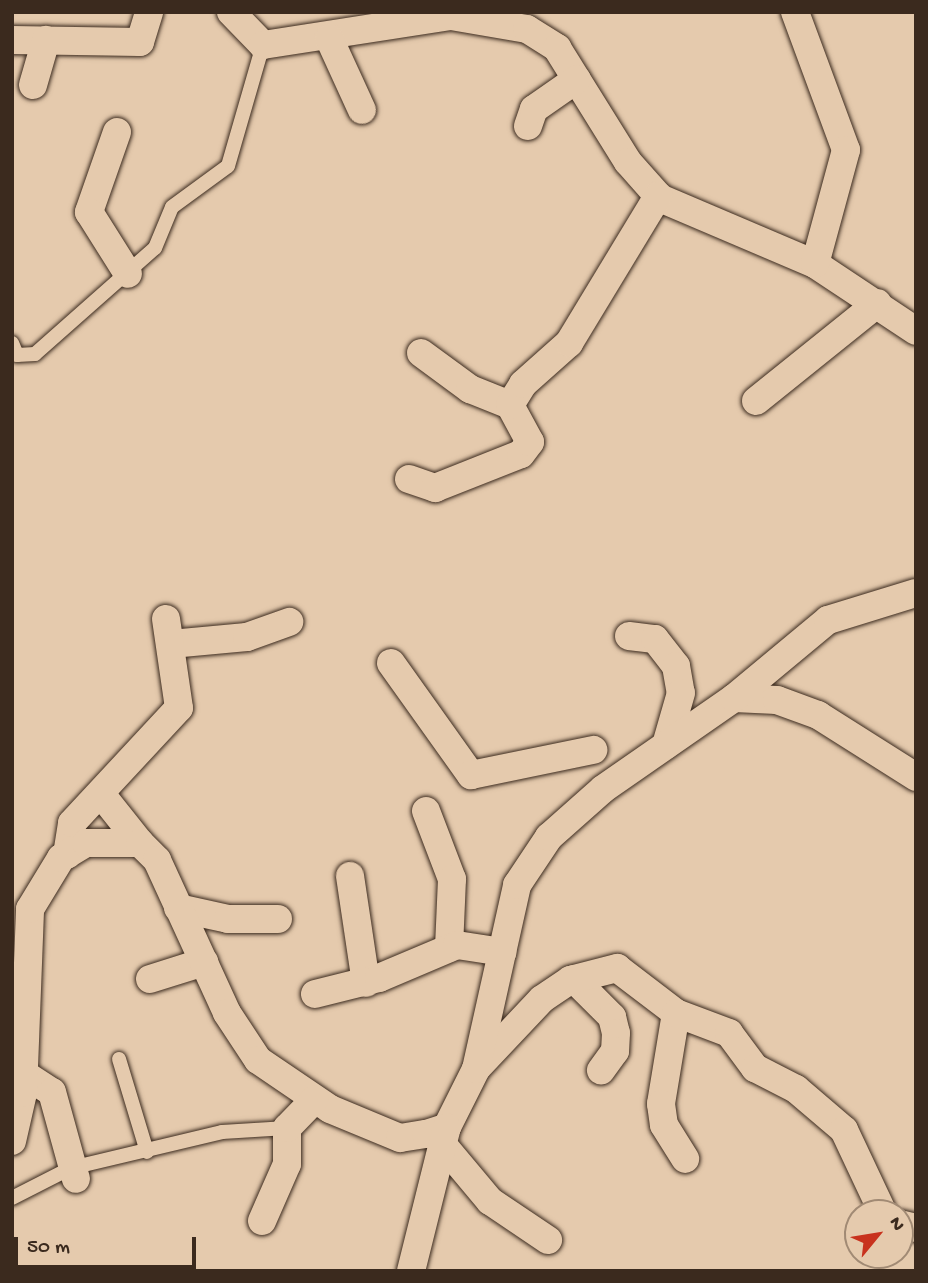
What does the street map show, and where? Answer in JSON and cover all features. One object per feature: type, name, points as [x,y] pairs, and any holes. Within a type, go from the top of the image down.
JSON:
[{"type":"street","points":[[12,40],[140,42],[149,12]]},
{"type":"street","points":[[231,12],[263,45],[329,38],[414,17],[479,17],[527,29],[557,48],[628,162],[658,196],[815,264],[878,303],[916,331]]},
{"type":"street","points":[[795,12],[846,150],[815,264]]},
{"type":"street","points":[[329,38],[362,110]]},
{"type":"street","points":[[33,85],[46,40]]},
{"type":"street","points":[[528,126],[534,109],[577,79]]},
{"type":"street","points":[[117,132],[89,212],[128,274]]},
{"type":"street","points":[[510,405],[523,384],[569,343],[658,196]]},
{"type":"street","points":[[756,401],[878,303]]},
{"type":"street","points":[[418,489],[435,488],[526,464],[530,442],[510,405],[470,389],[421,354]]},
{"type":"street","points":[[411,1271],[452,1133],[475,1069],[517,886],[549,837],[626,773],[734,698],[828,620],[916,593]]},
{"type":"street","points":[[67,855],[72,823],[180,708],[169,631],[247,637],[289,622]]},
{"type":"street","points":[[629,636],[655,639],[676,666],[681,693],[666,745]]},
{"type":"street","points":[[391,663],[428,696],[471,775],[587,746],[626,773]]},
{"type":"street","points":[[734,698],[777,700],[817,715],[916,777]]},
{"type":"street","points":[[101,794],[157,860],[227,1013],[258,1060],[315,1099],[400,1138],[452,1133]]},
{"type":"street","points":[[426,811],[452,879],[449,948]]},
{"type":"street","points":[[12,1141],[24,1074],[30,909],[46,877],[67,855],[86,843],[140,843]]},
{"type":"street","points":[[350,877],[366,983]]},
{"type":"street","points":[[178,908],[228,919],[278,919]]},
{"type":"street","points":[[314,994],[366,983],[449,948],[502,952]]},
{"type":"street","points":[[150,979],[204,962]]},
{"type":"street","points":[[475,1069],[542,999],[574,979],[617,968],[676,1013],[729,1033],[755,1068],[796,1089],[844,1130],[876,1199]]},
{"type":"street","points":[[574,979],[612,1017],[617,1033],[614,1051],[601,1070]]},
{"type":"street","points":[[676,1013],[661,1104],[664,1125],[685,1159]]},
{"type":"street","points":[[24,1074],[52,1093],[74,1173]]},
{"type":"street","points":[[262,1221],[287,1164],[287,1128],[315,1099]]},
{"type":"street","points":[[452,1133],[489,1201],[548,1240]]},
{"type":"lane","points":[[12,343],[17,355],[35,354],[155,248],[172,207],[228,166],[263,45]]},
{"type":"lane","points":[[118,1059],[146,1152]]},
{"type":"lane","points":[[12,1198],[74,1173],[222,1132],[287,1128]]}]
